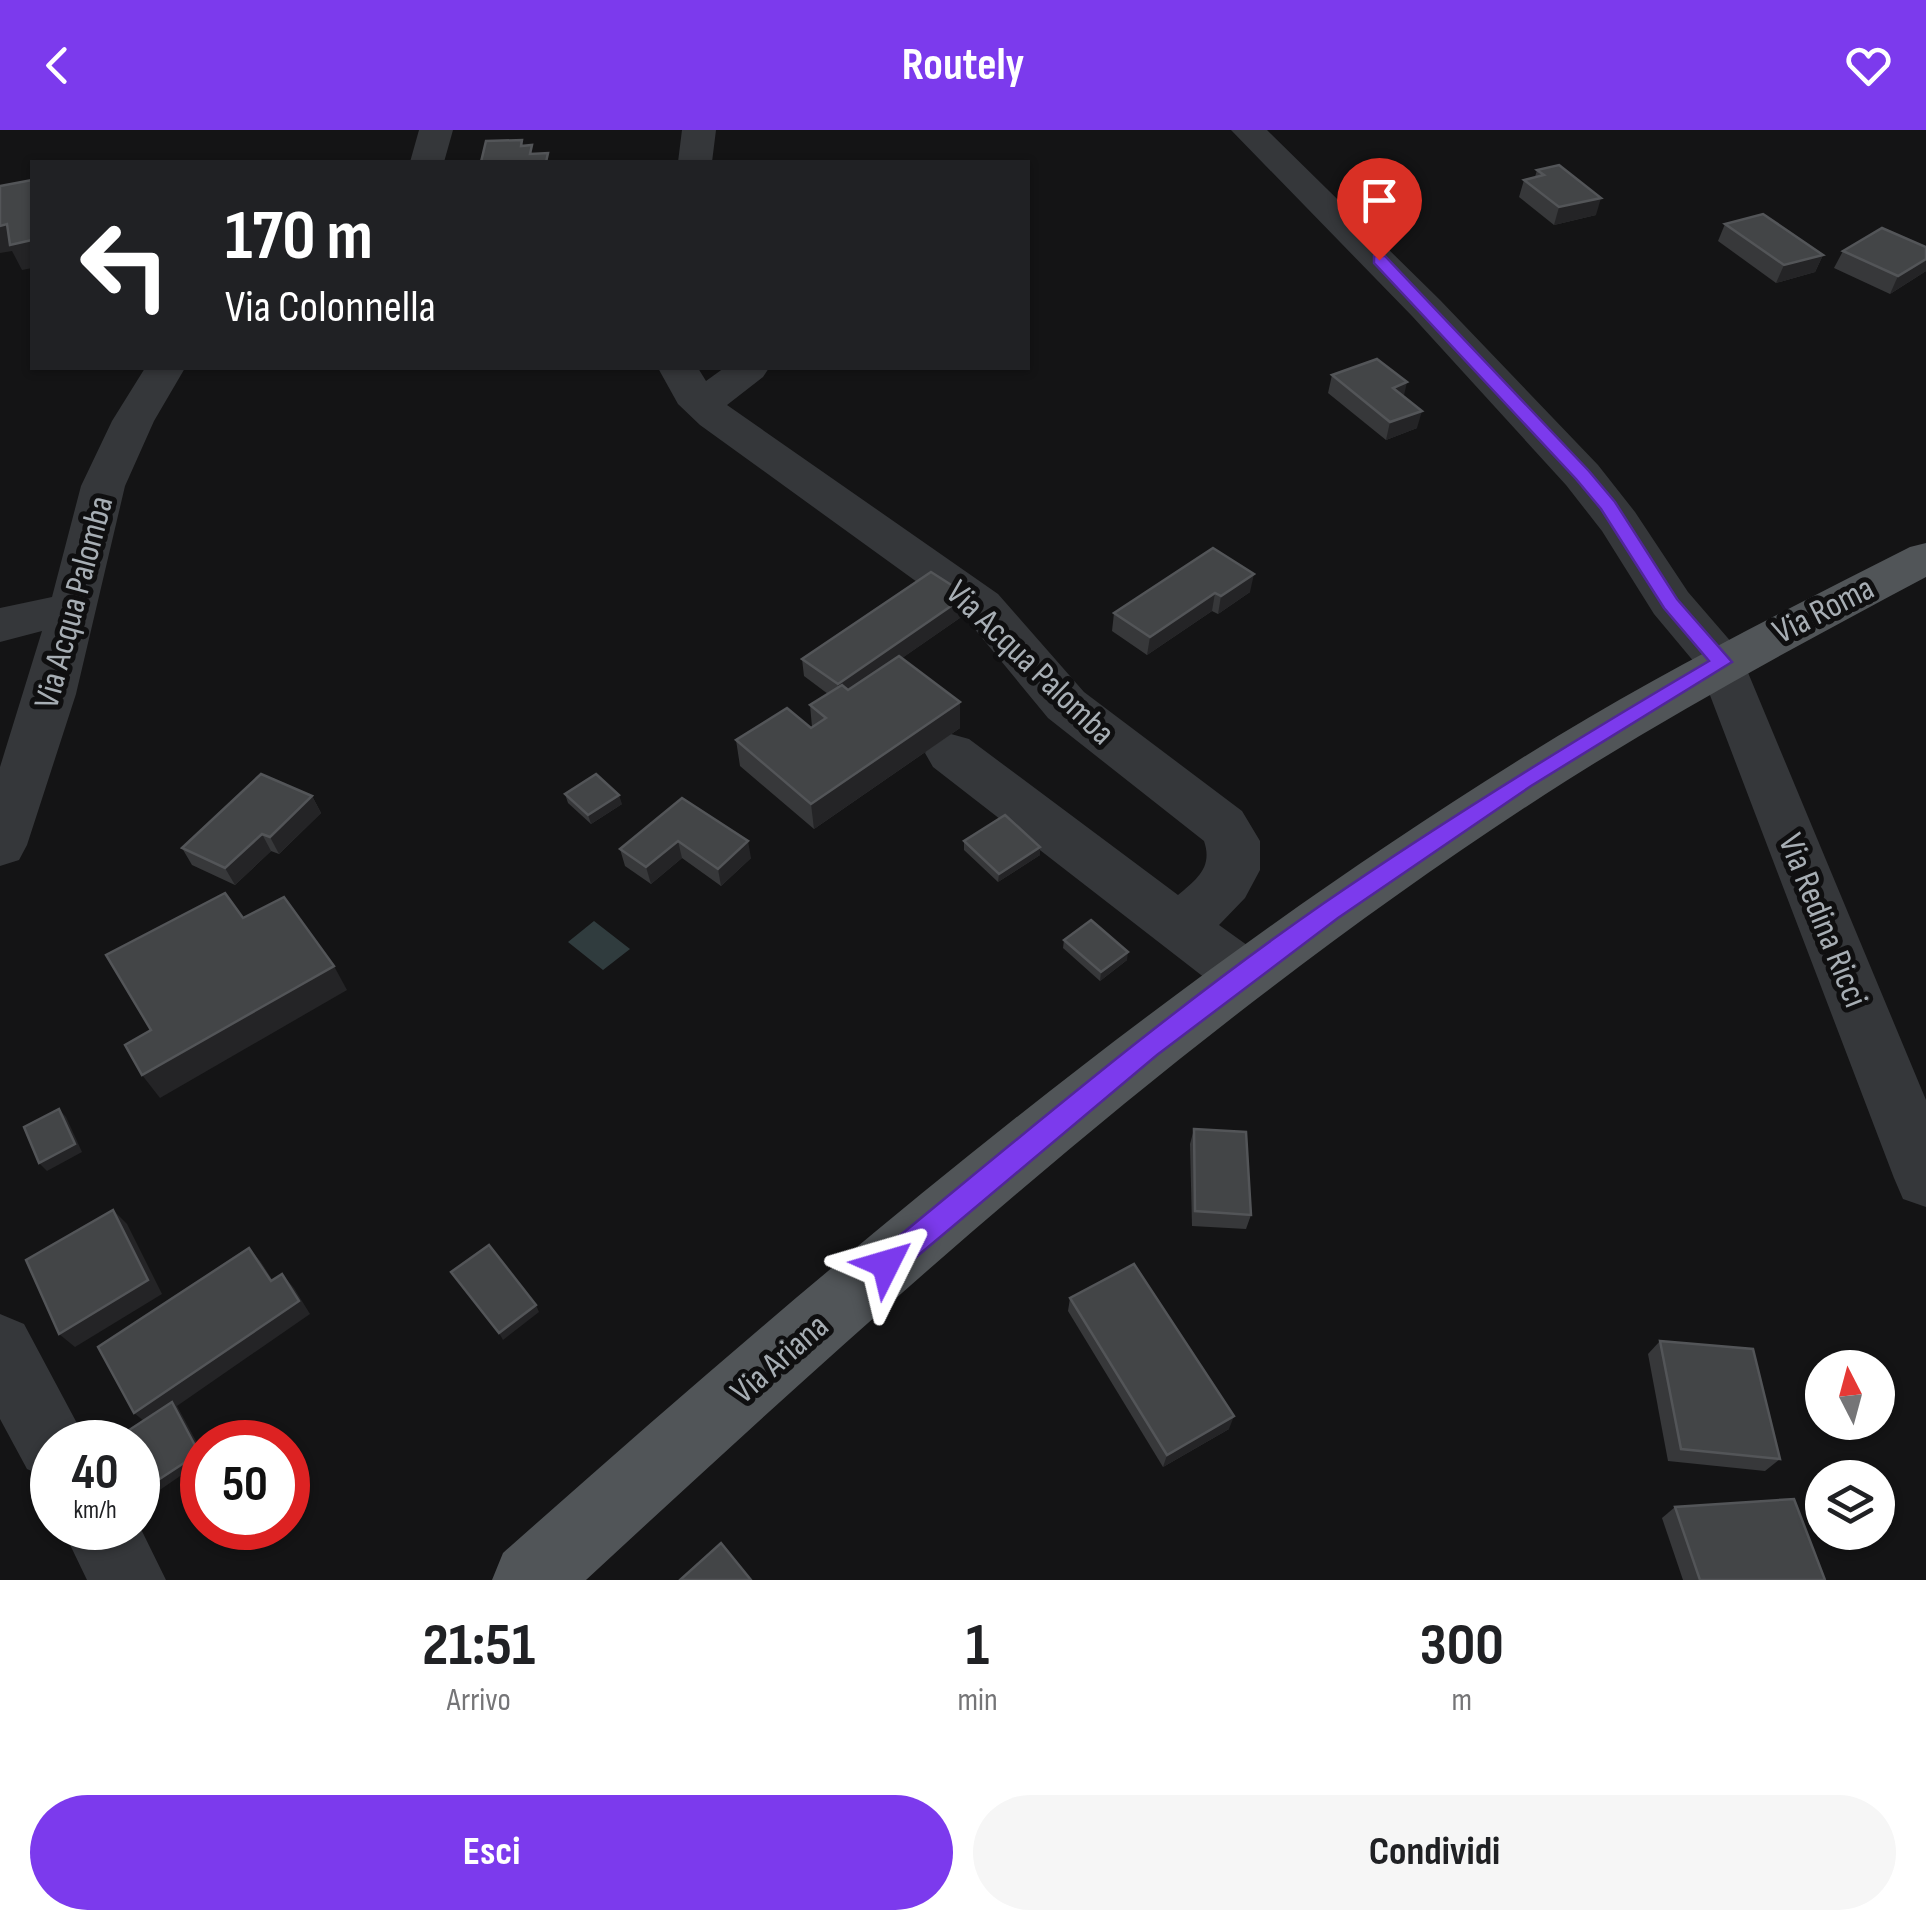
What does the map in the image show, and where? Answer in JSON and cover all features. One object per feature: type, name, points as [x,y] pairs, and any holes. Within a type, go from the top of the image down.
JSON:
[{"type":"main road","name":"Via Roma","points":[[1722,662],[1926,558]]},
{"type":"main road","name":"Via Ariana","points":[[530,1580],[886,1264],[1028,1145],[1244,975],[1474,812],[1722,662]]},
{"type":"street","points":[[428,160],[436,130]]},
{"type":"street","points":[[695,160],[700,130]]},
{"type":"street","points":[[1248,130],[1415,296],[1582,475],[1608,506],[1670,604],[1722,662]]},
{"type":"street","name":"Via Acqua Palomba","points":[[0,845],[51,694],[103,486],[133,420],[164,370]]},
{"type":"street","points":[[690,386],[743,370]]},
{"type":"street","name":"Via Acqua Palomba","points":[[690,386],[981,605],[1066,705],[1224,826],[1236,849],[1232,873],[1217,894],[1178,926]]},
{"type":"street","points":[[0,625],[72,608]]},
{"type":"street","name":"Via Redina Ricci","points":[[1722,662],[1926,1178]]},
{"type":"street","points":[[951,753],[1244,975]]},
{"type":"street","points":[[0,1348],[39,1420]]},
{"type":"street","points":[[111,1550],[128,1580]]},
{"type":"shaded area","points":[[594,921],[630,949],[603,970],[568,942]]},
{"type":"building","points":[[522,140],[521,146],[532,145],[530,154],[548,153],[546,160],[481,160],[486,141]]},
{"type":"building","points":[[1559,165],[1601,198],[1559,207],[1524,180],[1544,175],[1537,170]]},
{"type":"building","points":[[30,180],[30,240],[10,245],[7,224],[0,226],[0,186]]},
{"type":"building","points":[[1763,214],[1823,255],[1784,265],[1725,224]]},
{"type":"building","points":[[1882,228],[1926,247],[1926,259],[1898,276],[1843,251]]},
{"type":"building","points":[[1377,359],[1407,382],[1393,388],[1422,411],[1390,422],[1332,375]]},
{"type":"building","points":[[1213,548],[1254,574],[1221,596],[1215,593],[1150,637],[1114,613]]},
{"type":"building","points":[[931,572],[967,595],[838,684],[802,659]]},
{"type":"building","points":[[899,656],[960,702],[811,804],[736,740],[787,708],[811,728],[826,718],[810,705],[842,685],[848,690]]},
{"type":"building","points":[[261,774],[312,796],[270,837],[262,834],[225,868],[182,848]]},
{"type":"building","points":[[596,774],[619,795],[588,815],[565,794]]},
{"type":"building","points":[[682,798],[748,841],[718,869],[678,841],[646,867],[620,849]]},
{"type":"building","points":[[1005,815],[1040,847],[999,874],[964,841]]},
{"type":"building","points":[[225,893],[243,918],[284,897],[334,966],[142,1075],[125,1045],[151,1030],[106,955]]},
{"type":"building","points":[[1091,920],[1128,952],[1101,972],[1064,940]]},
{"type":"building","points":[[59,1109],[75,1144],[39,1163],[24,1127]]},
{"type":"building","points":[[1194,1129],[1246,1132],[1251,1215],[1195,1211]]},
{"type":"building","points":[[113,1210],[148,1280],[59,1334],[26,1260]]},
{"type":"building","points":[[489,1245],[536,1305],[499,1333],[451,1272]]},
{"type":"building","points":[[249,1248],[271,1281],[282,1274],[299,1301],[134,1413],[98,1347]]},
{"type":"building","points":[[1134,1264],[1234,1416],[1167,1455],[1070,1298]]},
{"type":"building","points":[[1660,1341],[1753,1349],[1780,1459],[1681,1449]]},
{"type":"building","points":[[172,1402],[182,1420],[180,1466],[160,1479],[160,1420],[144,1420]]},
{"type":"building","points":[[1794,1499],[1805,1528],[1805,1550],[1814,1550],[1825,1580],[1700,1580],[1675,1507]]},
{"type":"building","points":[[721,1543],[751,1580],[680,1580]]},
{"type":"route","points":[[886,1264],[1148,1048],[1330,912],[1523,780],[1722,662],[1670,604],[1608,506],[1582,475],[1379,260]]}]
